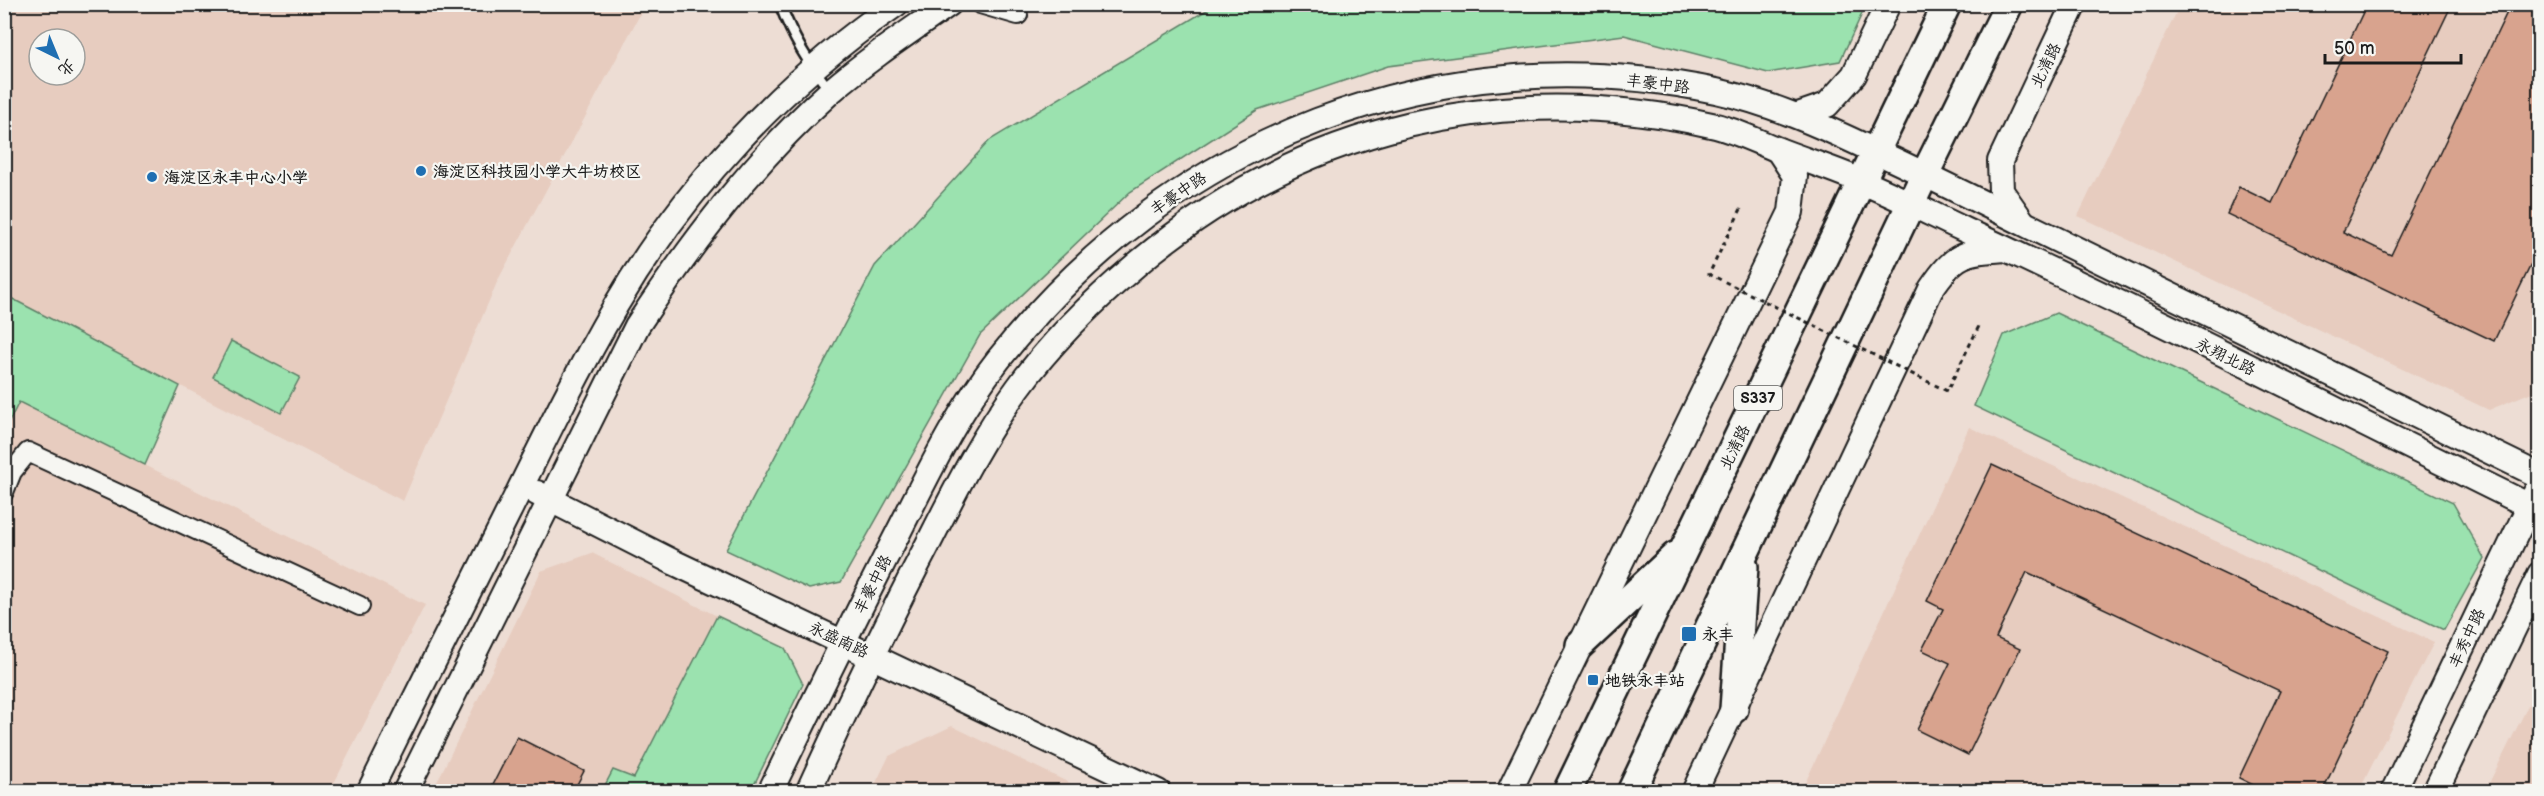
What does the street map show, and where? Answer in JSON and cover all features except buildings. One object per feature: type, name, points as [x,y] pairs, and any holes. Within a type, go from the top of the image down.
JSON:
[{"type":"main road","name":"北清路","points":[[1566,792],[1947,4]]},
{"type":"main road","points":[[1631,792],[1925,174],[2009,4]]},
{"type":"main road","points":[[1580,645],[1686,545]]},
{"type":"main road","points":[[1734,709],[1745,552]]},
{"type":"street","points":[[369,792],[522,485],[616,305],[669,225],[730,149],[812,69],[858,31],[896,4]]},
{"type":"street","points":[[405,792],[637,326],[682,257],[751,172],[831,91],[949,4]]},
{"type":"street","points":[[980,4],[1018,15]]},
{"type":"street","points":[[1798,115],[1827,105],[1854,75],[1888,4]]},
{"type":"street","name":"北清路","points":[[2024,223],[2001,191],[2000,161],[2074,4]]},
{"type":"street","name":"丰豪中路","points":[[770,792],[843,641],[944,442],[994,364],[1038,312],[1126,229],[1176,192],[1233,158],[1284,132],[1338,112],[1438,87],[1544,75],[1663,83],[1719,92],[1798,115],[1925,174]]},
{"type":"street","name":"丰豪中路","points":[[808,792],[871,654],[975,454],[1018,388],[1063,331],[1169,237],[1220,202],[1276,172],[1331,148],[1391,128],[1443,116],[1490,111],[1578,108],[1667,117],[1723,127],[1863,181],[1911,204]]},
{"type":"street","points":[[1509,792],[1791,212],[1795,176],[1778,150]]},
{"type":"street","name":"永翔北路","points":[[1925,174],[2540,476]]},
{"type":"street","name":"永翔北路","points":[[1911,204],[2536,501]]},
{"type":"street","points":[[1695,792],[1931,289],[1946,266],[1971,251],[2007,249]]},
{"type":"street","points":[[4,492],[12,472],[28,452],[360,606]]},
{"type":"street","name":"永盛南路","points":[[522,485],[675,562],[1158,792]]},
{"type":"street","name":"丰秀中路","points":[[2393,792],[2536,501]]},
{"type":"street","points":[[2435,792],[2540,574]]},
{"type":"lane","points":[[780,4],[788,26],[812,69],[831,91]]},
{"type":"path","points":[[1741,209],[1709,274],[1947,391],[1980,324]]},
{"type":"shaded area","points":[[4,5],[645,5],[498,280],[403,501],[5,295]]},
{"type":"shaded area","points":[[2180,5],[2539,5],[2539,389],[2489,410],[2078,216]]},
{"type":"shaded area","points":[[19,402],[425,605],[330,791],[5,791],[4,430]]},
{"type":"shaded area","points":[[1969,427],[2434,642],[2359,791],[1801,792]]},
{"type":"shaded area","points":[[592,553],[717,616],[634,779],[613,770],[602,791],[432,792],[541,571]]},
{"type":"shaded area","points":[[2536,690],[2540,691],[2539,791],[2485,791]]},
{"type":"shaded area","points":[[952,726],[1086,791],[872,791],[889,756]]},
{"type":"green space","points":[[1215,5],[1866,5],[1840,61],[1768,73],[1624,35],[1388,66],[1257,110],[1130,192],[980,335],[841,582],[809,589],[726,550],[875,266],[990,140]]},
{"type":"green space","points":[[5,295],[180,386],[145,465],[19,402],[5,430]]},
{"type":"green space","points":[[2056,313],[2453,503],[2484,558],[2444,630],[1974,406],[2004,335]]},
{"type":"green space","points":[[231,341],[300,377],[281,413],[213,377]]},
{"type":"green space","points":[[717,616],[785,648],[803,684],[751,791],[602,791],[613,770],[634,778]]},
{"type":"place","name":"海淀区科技园小学大牛坊校区","points":[[421,171]]},
{"type":"place","name":"海淀区永丰中心小学","points":[[152,177]]},
{"type":"place","name":"永丰","points":[[1689,634]]},
{"type":"place","name":"地铁永丰站","points":[[1593,680]]}]
